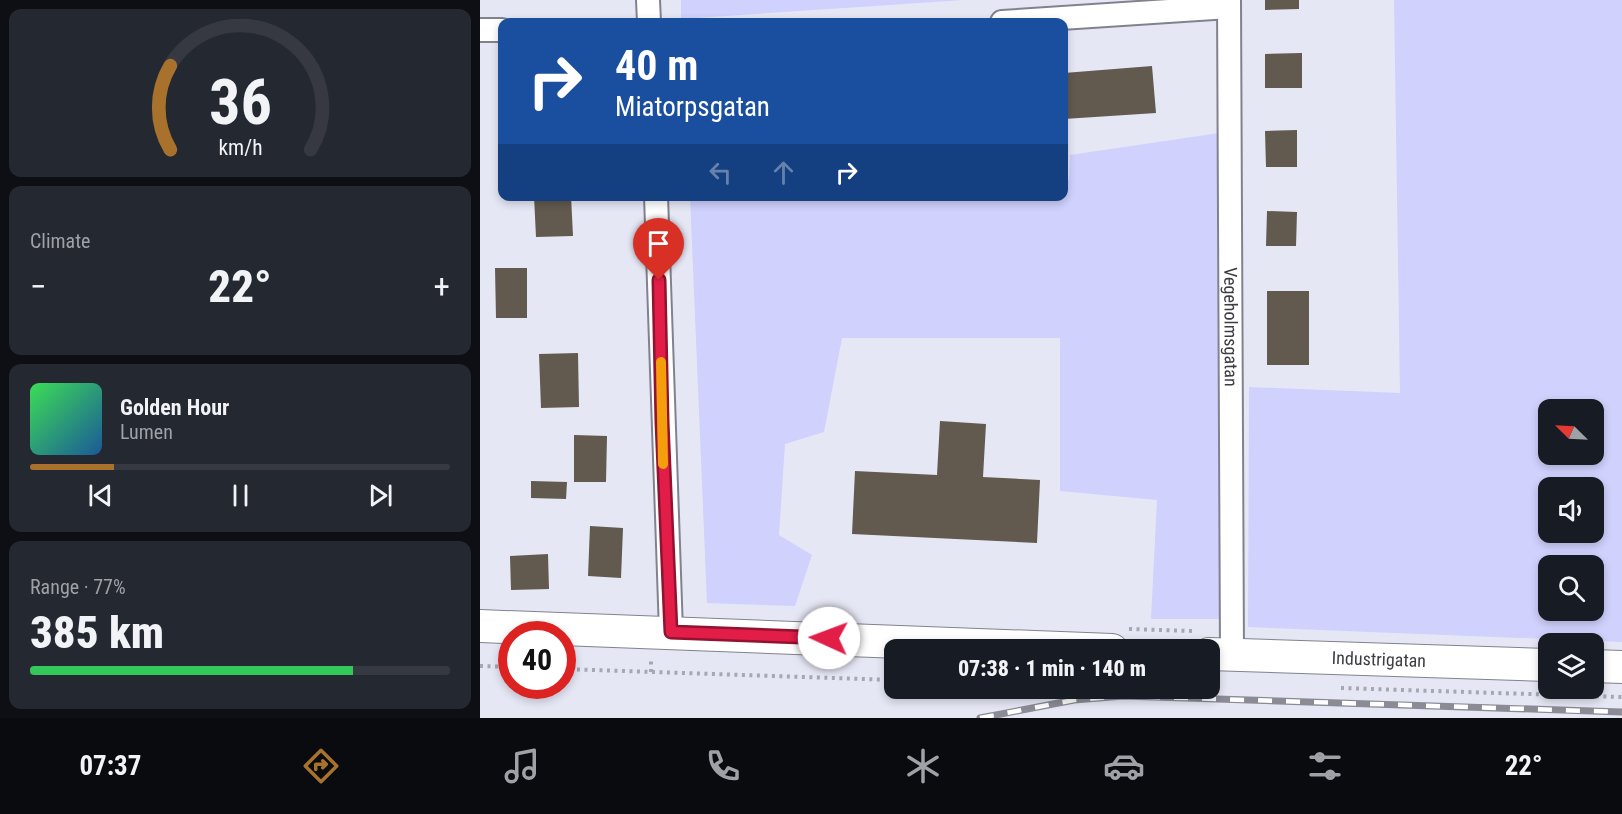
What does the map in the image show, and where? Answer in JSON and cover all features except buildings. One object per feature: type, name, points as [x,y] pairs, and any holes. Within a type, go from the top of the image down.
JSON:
[{"type":"street","points":[[648,0],[649,18]]},
{"type":"street","points":[[1052,18],[1229,4]]},
{"type":"street","name":"Vegeholmsgatan","points":[[1220,654],[1229,4]]},
{"type":"street","points":[[480,30],[498,30]]},
{"type":"street","points":[[656,201],[671,632]]},
{"type":"street","points":[[480,626],[884,641]]},
{"type":"street","name":"Industrigatan","points":[[1220,654],[1538,665]]},
{"type":"street","points":[[1604,666],[1622,667]]},
{"type":"path","points":[[480,666],[498,667]]},
{"type":"path","points":[[576,669],[884,680]]},
{"type":"shaded area","points":[[681,0],[964,0],[696,18],[681,18]]},
{"type":"shaded area","points":[[1394,0],[1622,0],[1622,642],[1604,641],[1604,633],[1538,633],[1538,639],[1248,627],[1249,387],[1400,393]]},
{"type":"shaded area","points":[[1219,133],[1221,619],[1151,619],[1157,500],[1060,491],[1060,338],[842,338],[824,432],[785,444],[779,535],[812,555],[795,606],[707,603],[690,201],[1068,201],[1070,155]]},
{"type":"railway","points":[[980,718],[1074,700],[1123,696],[1622,712]]},
{"type":"slow traffic","points":[[661,362],[663,464]]},
{"type":"route","points":[[659,280],[662,422],[671,632],[829,638]]}]
